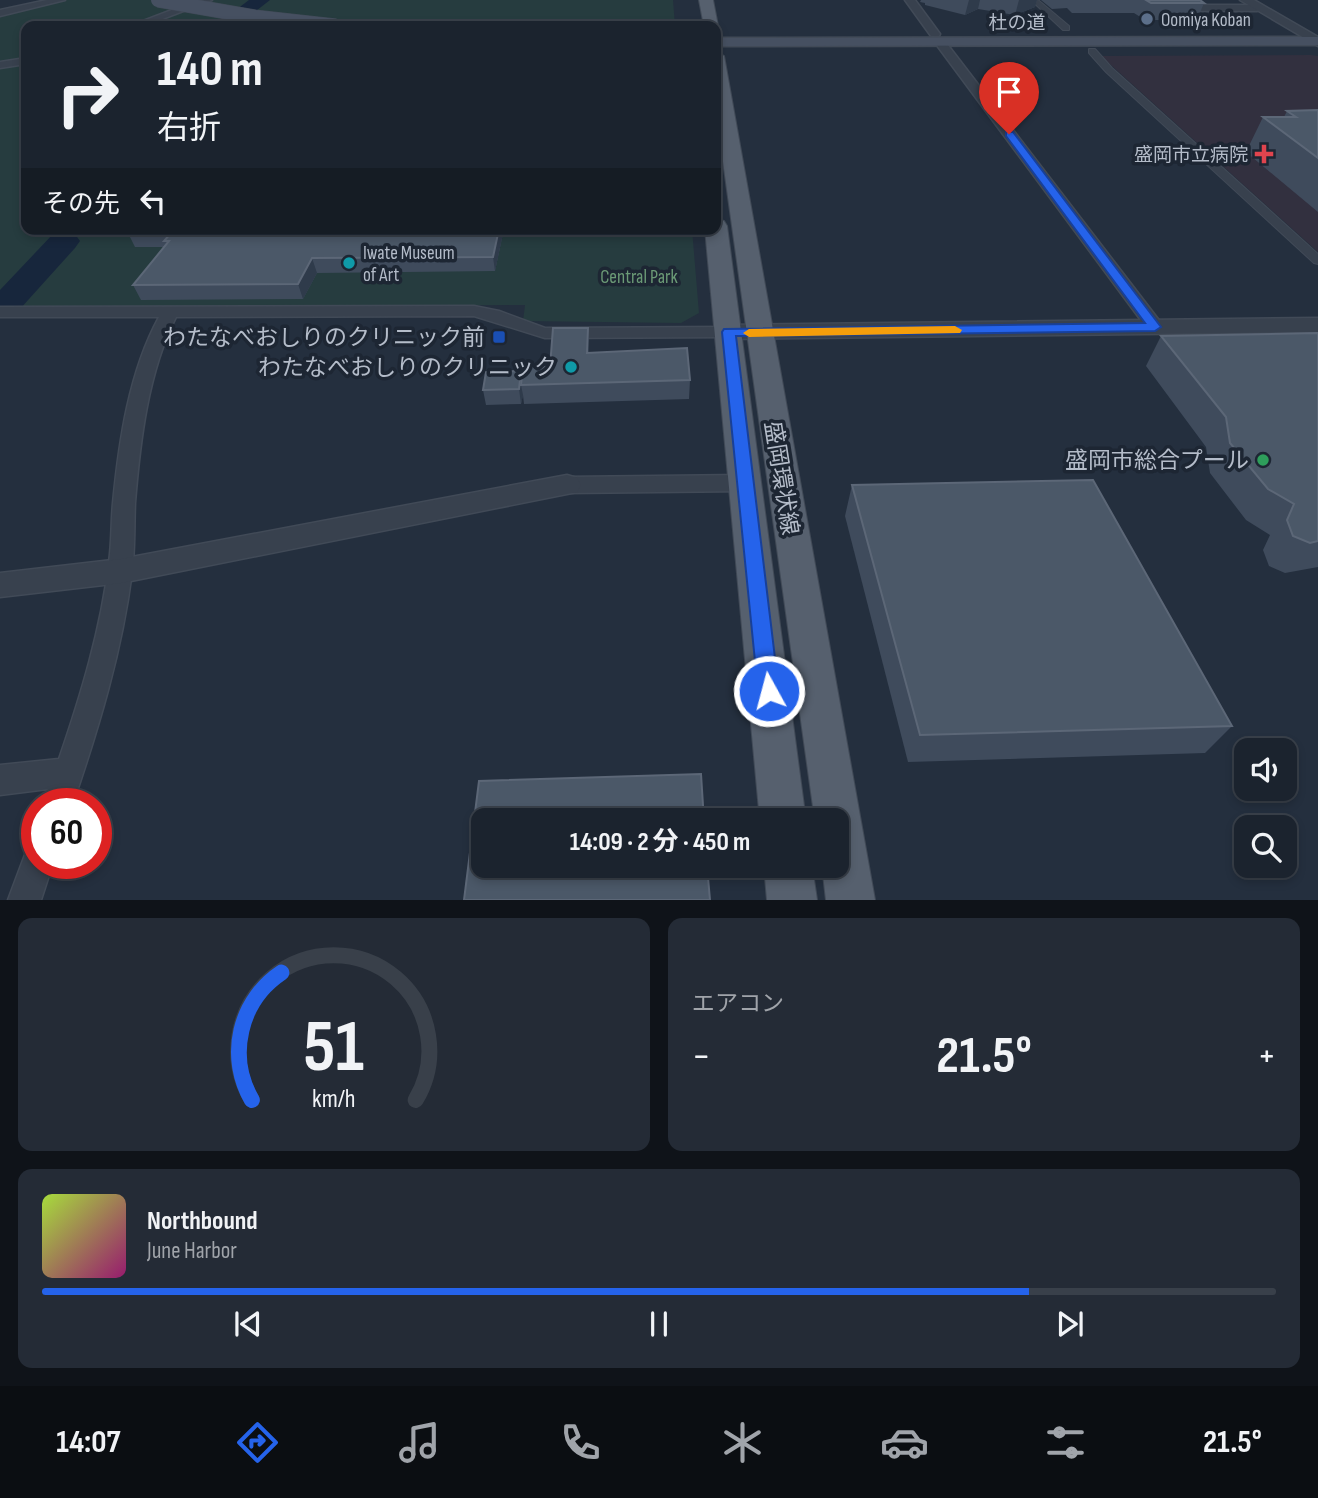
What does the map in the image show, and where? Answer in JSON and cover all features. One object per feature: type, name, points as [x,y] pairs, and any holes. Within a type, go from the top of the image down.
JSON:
[{"type":"main road","points":[[158,0],[295,21]]},
{"type":"main road","points":[[706,0],[710,21]]},
{"type":"main road","name":"杜の道","points":[[721,34],[938,38],[1315,38]]},
{"type":"main road","name":"杜の道","points":[[721,42],[938,38]]},
{"type":"main road","name":"盛岡環状線","points":[[721,105],[744,333],[745,483],[782,808]]},
{"type":"main road","name":"盛岡環状線","points":[[718,235],[744,333],[850,900]]},
{"type":"main road","points":[[789,878],[792,900]]},
{"type":"street","points":[[0,13],[60,0]]},
{"type":"street","points":[[149,21],[207,0]]},
{"type":"street","points":[[910,0],[1155,327]]},
{"type":"street","points":[[1034,0],[1066,28]]},
{"type":"street","points":[[1119,0],[1143,8],[1257,8]]},
{"type":"street","points":[[1246,0],[1315,38]]},
{"type":"street","points":[[1092,51],[1109,70],[1318,260]]},
{"type":"street","points":[[0,65],[21,62]]},
{"type":"street","points":[[0,312],[474,311],[494,313],[524,329],[545,333],[744,333],[1318,324]]},
{"type":"street","points":[[63,788],[93,704],[121,571],[124,502],[136,424],[153,354],[163,323],[170,312]]},
{"type":"street","points":[[0,584],[121,571],[566,485],[745,483]]},
{"type":"street","points":[[0,780],[69,772]]},
{"type":"street","points":[[24,900],[31,879]]},
{"type":"shaded area","name":"盛岡市立病院","points":[[1101,56],[1318,56],[1318,252]]},
{"type":"green space","name":"Central Park","points":[[60,0],[673,0],[675,21],[21,21],[21,235],[692,235],[699,313],[681,323],[523,321],[525,305],[0,308],[0,13]]},
{"type":"building","points":[[1146,0],[1200,0],[1204,3],[1151,3]]},
{"type":"building","points":[[1318,110],[1318,158],[1263,117],[1296,117],[1287,111]]},
{"type":"building","points":[[169,235],[498,235],[493,257],[312,258],[298,284],[133,285],[169,241],[164,241]]},
{"type":"building","points":[[553,328],[588,328],[587,353],[687,348],[690,380],[521,385],[523,367],[550,367]]},
{"type":"building","name":"盛岡市総合プール","points":[[1318,333],[1318,541],[1310,543],[1293,536],[1287,520],[1294,504],[1268,489],[1230,443],[1226,417],[1161,336]]},
{"type":"building","points":[[521,371],[519,389],[483,390],[486,372]]},
{"type":"building","points":[[1093,480],[1232,726],[920,735],[852,485]]},
{"type":"building","points":[[701,774],[703,808],[476,808],[479,781]]},
{"type":"building","points":[[471,844],[471,878],[708,878],[710,900],[464,900]]},
{"type":"waterway","points":[[232,21],[261,0]]},
{"type":"waterway","points":[[8,302],[64,241]]},
{"type":"slow traffic","points":[[749,333],[955,330]]},
{"type":"place","name":"Oomiya Koban","points":[[1147,19]]},
{"type":"place","name":"盛岡市立病院","points":[[1264,154]]},
{"type":"place","name":"Iwate Museum of Art","points":[[349,263]]},
{"type":"place","name":"わたなべおしりのクリニック前","points":[[499,337]]},
{"type":"place","name":"わたなべおしりのクリニック","points":[[571,367]]},
{"type":"place","name":"盛岡市総合プール","points":[[1263,460]]},
{"type":"route","points":[[769,691],[729,332],[1155,327],[1009,134]]}]
